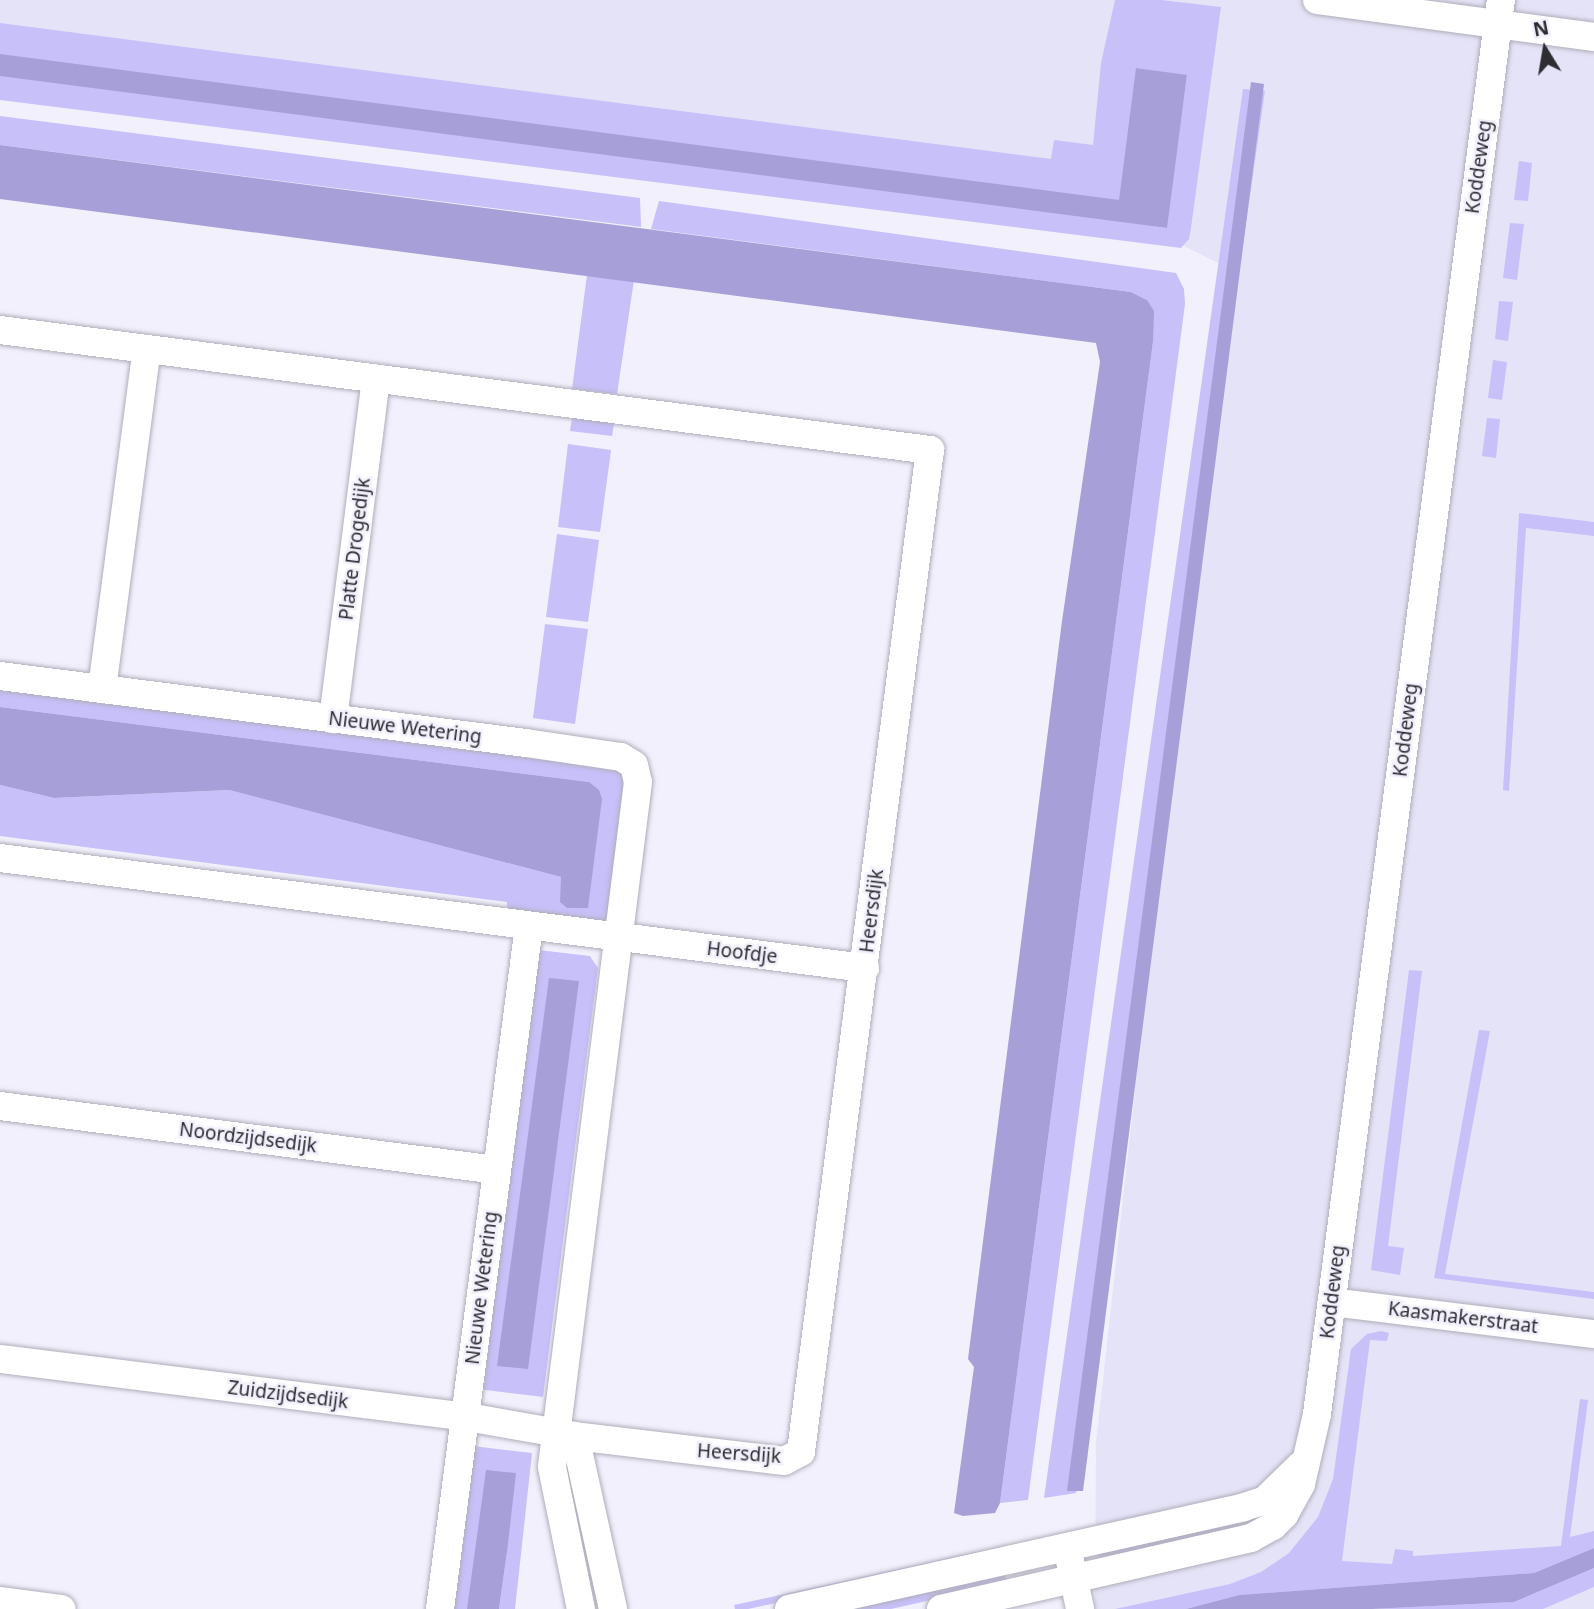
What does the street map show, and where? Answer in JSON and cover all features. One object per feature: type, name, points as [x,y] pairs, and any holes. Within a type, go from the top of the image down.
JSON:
[{"type":"street","points":[[1317,0],[1499,12],[1594,37]]},
{"type":"street","name":"Koddeweg","points":[[940,1609],[1251,1538],[1264,1532],[1294,1499],[1317,1414],[1499,12]]},
{"type":"street","points":[[0,330],[376,379]]},
{"type":"street","points":[[102,689],[147,349]]},
{"type":"street","name":"Heersdijk","points":[[376,379],[930,450],[801,1452],[784,1461],[565,1434]]},
{"type":"street","name":"Platte Drogedijk","points":[[332,719],[376,379]]},
{"type":"street","name":"Nieuwe Wetering","points":[[0,676],[526,743],[621,757],[634,765],[638,782],[565,1434],[552,1467],[581,1609]]},
{"type":"street","points":[[0,858],[620,939]]},
{"type":"street","name":"Nieuwe Wetering","points":[[440,1609],[467,1417],[528,926]]},
{"type":"street","name":"Hoofdje","points":[[620,939],[865,968]]},
{"type":"street","name":"Noordzijdsedijk","points":[[0,1106],[497,1170]]},
{"type":"street","name":"Kaasmakerstraat","points":[[1332,1302],[1594,1334]]},
{"type":"street","name":"Zuidzijdsedijk","points":[[0,1359],[467,1417],[565,1434]]},
{"type":"street","name":"Nieuwe Wetering","points":[[565,1434],[612,1609]]},
{"type":"street","name":"Koddeweg","points":[[789,1609],[1254,1504],[1279,1489],[1307,1458]]},
{"type":"street","points":[[1067,1548],[1080,1609]]},
{"type":"street","points":[[0,1601],[61,1609]]},
{"type":"shaded area","points":[[0,0],[1594,0],[1594,1609],[1095,1609],[1096,1443],[1226,267],[1170,239],[0,67]]},
{"type":"shaded area","points":[[1115,0],[1161,0],[1221,7],[1191,228],[1189,239],[1181,248],[0,100],[0,23],[1051,159],[1054,140],[1093,145],[1101,63]],"holes":[[[1137,68],[1187,76],[1166,228],[1118,221]]]},
{"type":"shaded area","points":[[0,54],[1119,200],[1136,68],[1187,75],[1167,228],[0,76]]},
{"type":"shaded area","points":[[1251,82],[1264,84],[1083,1491],[1067,1491]]},
{"type":"shaded area","points":[[1243,89],[1265,91],[1193,594],[1076,1493],[1044,1498]]},
{"type":"shaded area","points":[[0,116],[640,198],[641,227],[0,145]]},
{"type":"shaded area","points":[[0,145],[1131,292],[1147,300],[1154,311],[1153,342],[1000,1503],[995,1513],[963,1516],[954,1513],[974,1367],[968,1359],[1062,621],[1100,362],[1096,343],[0,199]]},
{"type":"shaded area","points":[[1519,161],[1532,163],[1528,201],[1514,200]]},
{"type":"shaded area","points":[[659,201],[1176,273],[1184,289],[1185,304],[1028,1500],[1000,1503],[1153,342],[1147,300],[1131,292],[651,229]]},
{"type":"shaded area","points":[[1510,223],[1524,224],[1517,280],[1503,278]]},
{"type":"shaded area","points":[[587,275],[634,280],[617,394],[572,389]]},
{"type":"shaded area","points":[[1499,301],[1513,302],[1508,341],[1495,339]]},
{"type":"shaded area","points":[[1493,360],[1507,362],[1502,400],[1488,398]]},
{"type":"shaded area","points":[[573,412],[615,418],[612,436],[570,431]]},
{"type":"shaded area","points":[[1487,418],[1500,419],[1496,458],[1482,456]]},
{"type":"shaded area","points":[[568,444],[611,450],[600,532],[558,527]]},
{"type":"shaded area","points":[[1519,513],[1594,522],[1594,536],[1526,528],[1509,791],[1503,790]]},
{"type":"shaded area","points":[[557,534],[599,540],[588,622],[546,617]]},
{"type":"shaded area","points":[[545,624],[588,629],[575,724],[533,718]]},
{"type":"shaded area","points":[[0,684],[598,763],[620,771],[628,786],[614,913],[604,926],[507,915],[507,902],[0,836],[0,785],[54,798],[229,790],[561,877],[589,782],[0,707]]},
{"type":"shaded area","points":[[0,707],[589,782],[599,790],[602,799],[588,908],[567,908],[560,902],[561,877],[229,790],[54,798],[0,785]]},
{"type":"shaded area","points":[[538,950],[590,956],[598,968],[543,1397],[477,1389]]},
{"type":"shaded area","points":[[1409,970],[1422,971],[1388,1246],[1404,1248],[1400,1275],[1371,1270]]},
{"type":"shaded area","points":[[549,978],[579,981],[528,1369],[497,1366]]},
{"type":"shaded area","points":[[1479,1030],[1490,1031],[1445,1274],[1594,1292],[1594,1299],[1434,1278]]},
{"type":"shaded area","points":[[1381,1331],[1389,1333],[1387,1341],[1370,1340],[1342,1561],[1392,1564],[1395,1549],[1413,1551],[1413,1556],[1561,1546],[1580,1399],[1588,1400],[1570,1537],[1594,1531],[1594,1548],[1534,1573],[1239,1595],[1186,1609],[1115,1609],[1230,1584],[1261,1572],[1289,1553],[1318,1517],[1333,1479],[1351,1349],[1367,1334]]},
{"type":"shaded area","points":[[472,1446],[532,1453],[515,1609],[499,1609],[507,1552],[469,1609],[450,1609]]},
{"type":"shaded area","points":[[486,1470],[516,1473],[507,1552],[499,1609],[467,1609]]},
{"type":"shaded area","points":[[1238,1519],[1240,1531],[1101,1562],[1098,1547]]},
{"type":"shaded area","points":[[1000,1547],[1001,1554],[748,1609],[735,1609],[734,1605]]},
{"type":"shaded area","points":[[1594,1548],[1594,1568],[1514,1602],[1372,1609],[1186,1609],[1239,1595],[1534,1573]]},
{"type":"shaded area","points":[[1594,1568],[1594,1587],[1543,1609],[1372,1609],[1514,1602]]},
{"type":"shaded area","points":[[1004,1569],[1007,1583],[891,1609],[826,1609]]}]
